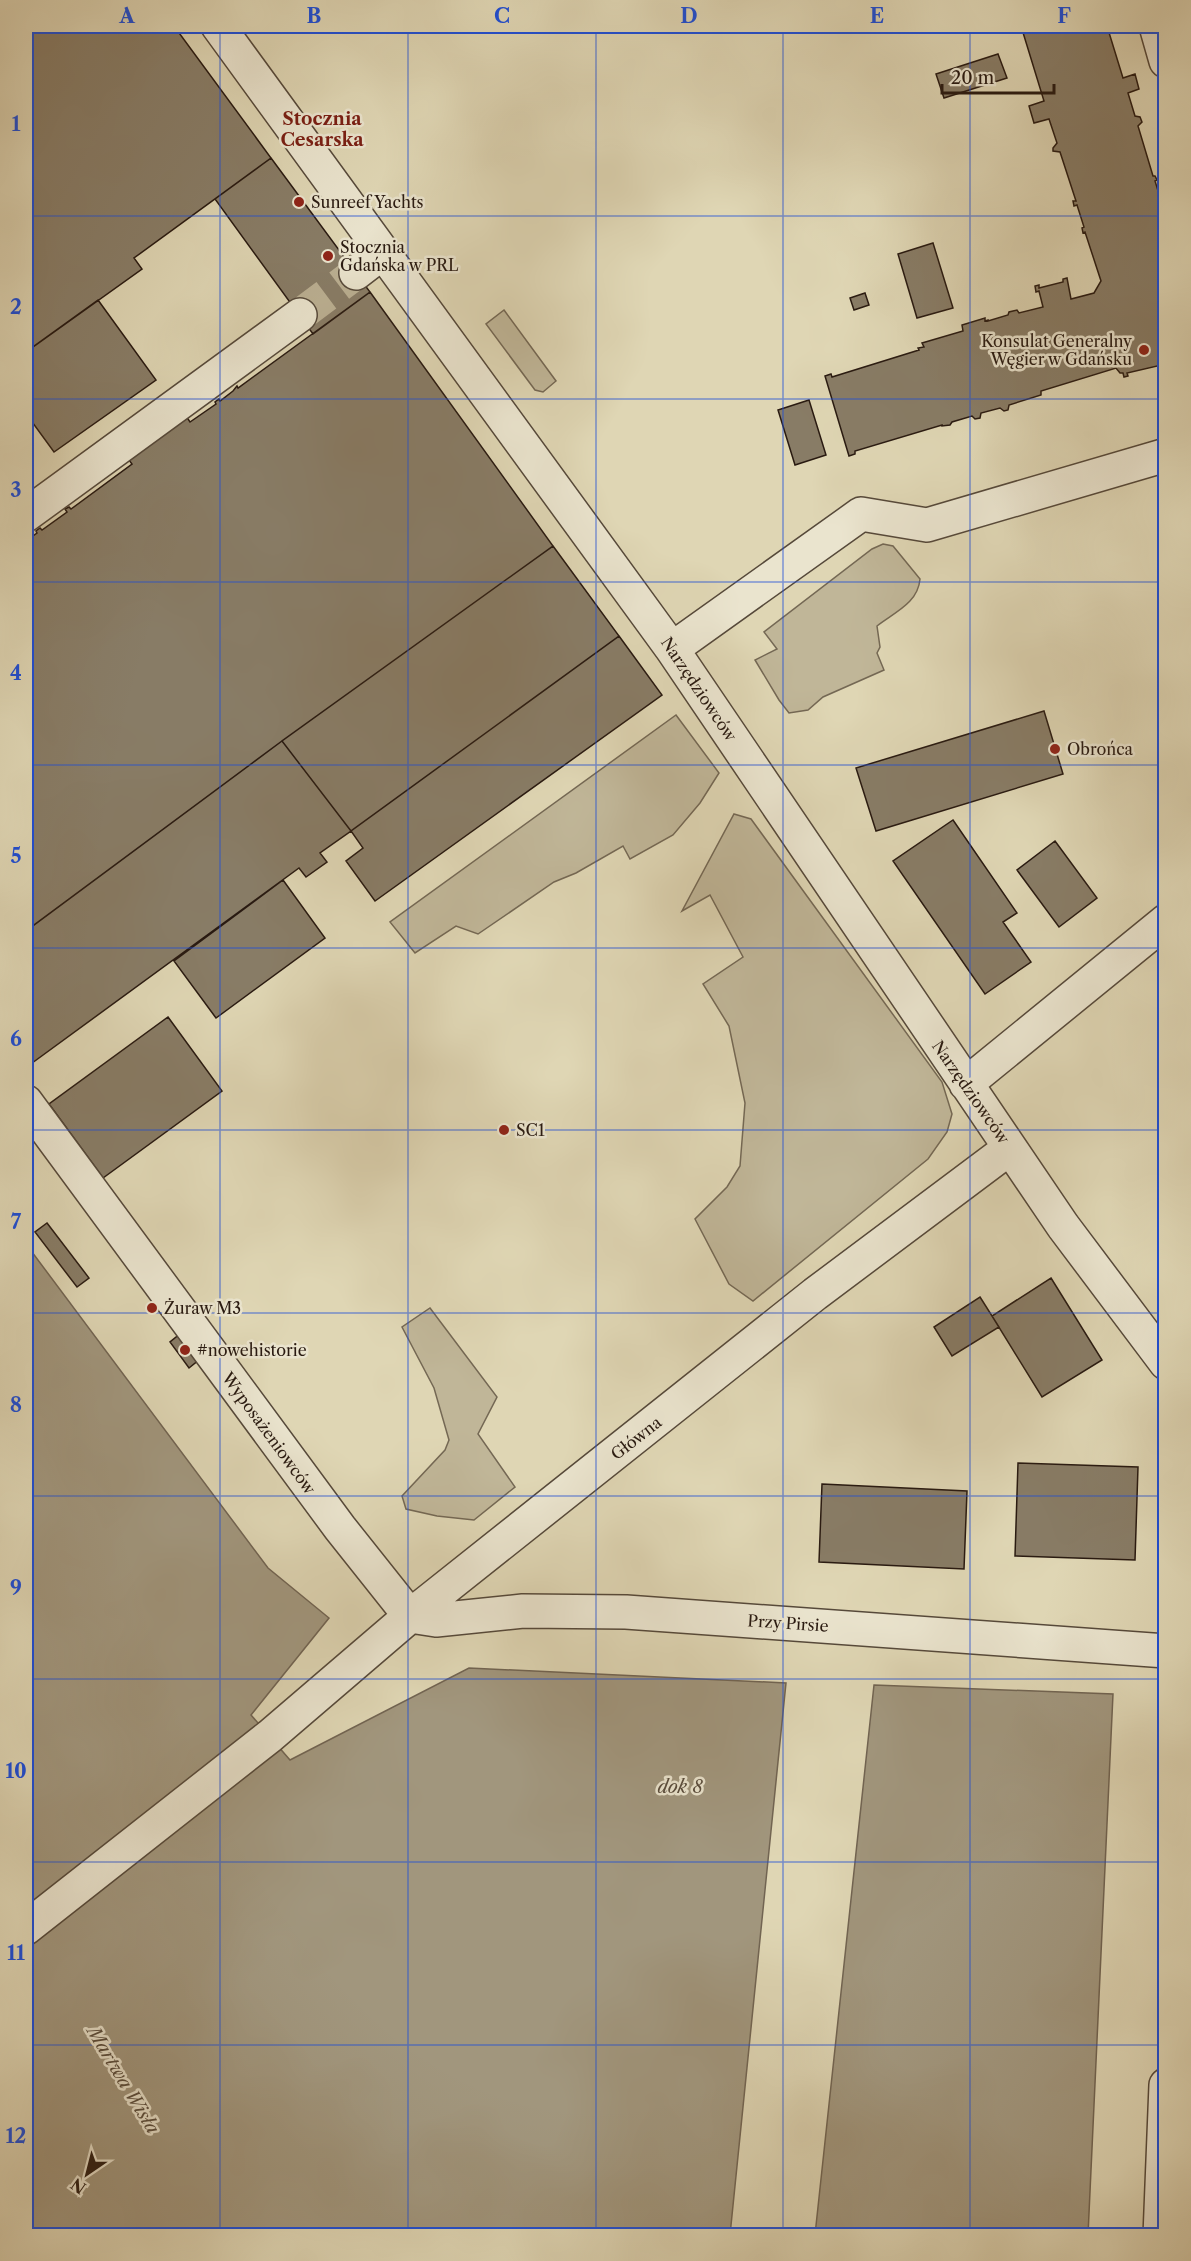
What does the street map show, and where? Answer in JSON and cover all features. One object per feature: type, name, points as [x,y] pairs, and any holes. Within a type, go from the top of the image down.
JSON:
[{"type":"street","name":"Narzędziowców","points":[[218,26],[672,649],[1063,1226],[1166,1363]]},
{"type":"street","points":[[1156,26],[1166,61]]},
{"type":"street","points":[[356,273],[382,253]]},
{"type":"street","points":[[26,515],[300,315]]},
{"type":"street","points":[[672,649],[861,514],[927,525],[1166,455]]},
{"type":"street","points":[[966,1084],[1166,921]]},
{"type":"street","name":"Wyposażeniowców","points":[[26,1102],[340,1528],[410,1616]]},
{"type":"street","name":"Główna","points":[[26,1928],[270,1736],[410,1616],[815,1294],[1010,1148]]},
{"type":"street","name":"Przy Pirsie","points":[[410,1616],[436,1620],[523,1611],[626,1612],[1166,1651]]},
{"type":"street","points":[[1160,2235],[1166,2085]]},
{"type":"shaded area","points":[[504,310],[556,381],[543,392],[535,390],[486,324]]},
{"type":"shaded area","points":[[883,544],[893,546],[920,579],[910,601],[877,626],[880,647],[877,653],[884,670],[823,697],[808,710],[789,713],[755,660],[777,649],[764,632],[872,549]]},
{"type":"shaded area","points":[[676,715],[719,773],[700,803],[673,835],[630,859],[623,846],[576,873],[554,882],[478,934],[456,926],[415,953],[390,922]]},
{"type":"shaded area","points":[[734,814],[751,819],[942,1082],[952,1114],[947,1132],[928,1159],[753,1301],[729,1284],[695,1219],[727,1187],[740,1166],[745,1103],[729,1026],[703,984],[743,957],[710,895],[682,911]]},
{"type":"shaded area","points":[[430,1308],[497,1397],[478,1434],[515,1487],[474,1520],[437,1516],[406,1509],[402,1496],[445,1450],[449,1440],[434,1388],[402,1327]]},
{"type":"water","points":[[26,1244],[268,1568],[329,1618],[251,1715],[290,1760],[469,1668],[786,1683],[730,2235],[26,2235]]},
{"type":"water","points":[[874,1685],[1113,1694],[1088,2235],[815,2235]]},
{"type":"building","points":[[26,26],[174,26],[271,158],[134,258],[142,269],[26,352]]},
{"type":"building","points":[[1021,26],[1107,26],[1123,78],[1135,74],[1139,89],[1128,93],[1135,116],[1140,117],[1142,122],[1138,126],[1153,176],[1157,180],[1155,181],[1166,215],[1166,364],[1127,373],[1128,376],[1124,377],[1123,373],[1116,368],[1041,391],[1041,395],[1009,405],[1008,410],[1004,411],[1000,408],[981,413],[980,418],[975,419],[972,416],[952,422],[950,425],[942,425],[855,451],[855,454],[849,456],[825,376],[831,374],[832,377],[919,350],[918,348],[924,347],[922,343],[963,331],[962,325],[985,318],[985,321],[988,321],[1017,310],[1019,313],[1043,307],[1039,291],[1036,292],[1035,286],[1039,285],[1039,288],[1063,282],[1063,279],[1067,278],[1071,299],[1094,293],[1101,281],[1085,232],[1083,233],[1082,228],[1084,227],[1077,205],[1074,206],[1073,201],[1076,201],[1060,152],[1053,151],[1057,143],[1049,119],[1034,123],[1029,106],[1044,101]]},
{"type":"building","points":[[998,54],[1007,78],[944,98],[936,74]]},
{"type":"building","points":[[271,158],[370,292],[313,334],[215,199]]},
{"type":"building","points":[[933,243],[953,308],[917,318],[898,254]]},
{"type":"building","points":[[370,292],[553,546],[282,741],[26,931],[26,541],[40,528],[42,530],[67,512],[65,509],[69,507],[71,509],[132,464],[123,452],[182,410],[190,422]]},
{"type":"building","points":[[865,293],[869,305],[854,310],[850,298]]},
{"type":"building","points":[[98,300],[156,380],[54,452],[30,419],[26,422],[26,352]]},
{"type":"building","points":[[809,400],[826,455],[795,465],[778,410]]},
{"type":"building","points":[[553,546],[619,636],[351,831],[282,741]]},
{"type":"building","points":[[619,636],[662,695],[375,901],[346,861],[363,848],[351,831]]},
{"type":"building","points":[[1044,711],[1063,774],[876,831],[856,768]]},
{"type":"building","points":[[282,741],[351,831],[320,853],[327,862],[306,877],[299,868],[28,1066],[26,1063],[26,931]]},
{"type":"building","points":[[953,820],[1017,913],[1003,922],[1031,962],[985,994],[893,861]]},
{"type":"building","points":[[1055,841],[1097,898],[1059,927],[1017,870]]},
{"type":"building","points":[[283,880],[325,938],[216,1018],[174,961]]},
{"type":"building","points":[[168,1017],[222,1091],[103,1178],[49,1104]]},
{"type":"building","points":[[47,1223],[89,1278],[77,1287],[35,1232]]},
{"type":"building","points":[[1051,1278],[1102,1360],[1042,1397],[992,1316]]},
{"type":"building","points":[[980,1297],[999,1327],[952,1356],[934,1327]]},
{"type":"building","name":"#nowehistorie","points":[[181,1333],[200,1359],[189,1368],[170,1342]]},
{"type":"building","points":[[1018,1463],[1138,1467],[1135,1560],[1015,1556]]},
{"type":"building","points":[[822,1484],[967,1491],[964,1569],[819,1562]]},
{"type":"tunnel","points":[[300,315],[356,273]]},
{"type":"place","name":"Sunreef Yachts","points":[[299,202]]},
{"type":"place","name":"Stocznia Gdańska w PRL","points":[[328,256]]},
{"type":"place","name":"Konsulat Generalny Węgier w Gdańsku","points":[[1144,350]]},
{"type":"place","name":"Obrońca","points":[[1055,749]]},
{"type":"place","name":"SC1","points":[[504,1130]]},
{"type":"place","name":"Żuraw M3","points":[[152,1308]]},
{"type":"place","name":"#nowehistorie","points":[[185,1350]]},
{"type":"district","name":"Stocznia Cesarska","points":[[322,129]]},
{"type":"water label","name":"dok 8","points":[[680,1787]]},
{"type":"water label","name":"Martwa Wisła","points":[[123,2080]]}]
